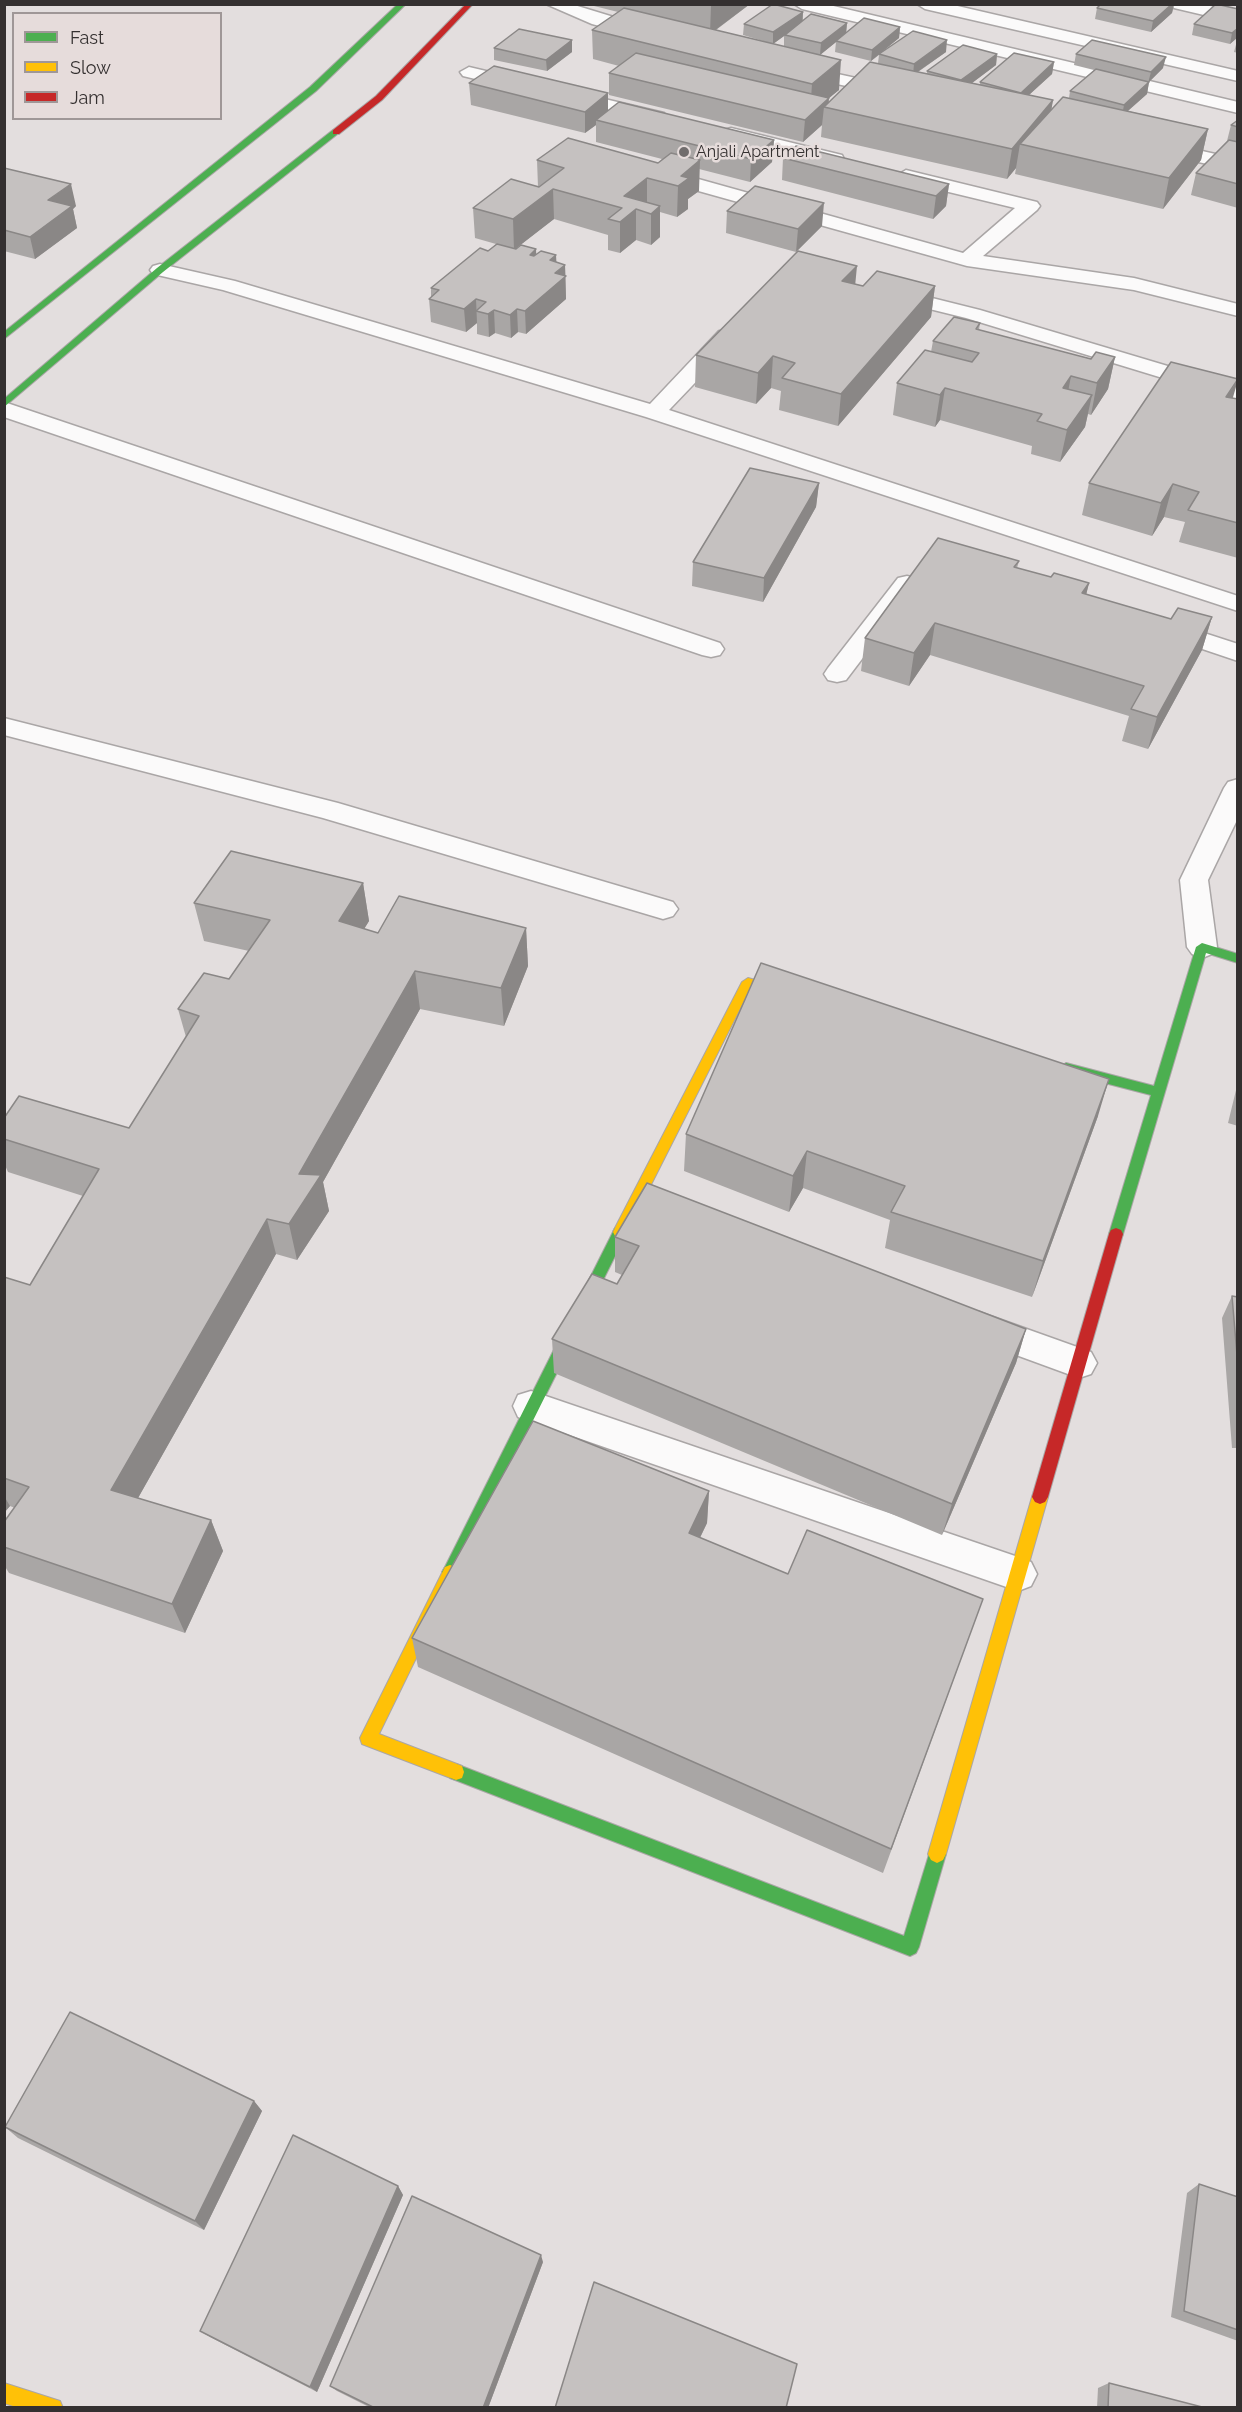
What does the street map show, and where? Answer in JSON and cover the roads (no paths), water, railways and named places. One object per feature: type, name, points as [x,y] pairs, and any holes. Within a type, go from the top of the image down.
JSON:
[{"type":"street","points":[[4,337],[313,89],[403,4]]},
{"type":"street","points":[[4,404],[160,270],[379,98],[470,4]]},
{"type":"street","points":[[554,4],[598,20],[666,38]]},
{"type":"street","points":[[802,4],[1238,108]]},
{"type":"street","points":[[924,4],[1238,76]]},
{"type":"street","points":[[1180,4],[1238,18]]},
{"type":"street","points":[[780,66],[909,94]]},
{"type":"street","points":[[469,72],[675,121]]},
{"type":"street","points":[[709,129],[858,165]]},
{"type":"street","points":[[1144,144],[1238,165]]},
{"type":"street","points":[[892,173],[1030,206],[967,260]]},
{"type":"street","points":[[684,181],[967,260],[1134,284],[1238,310]]},
{"type":"street","points":[[160,270],[228,285],[654,412],[1238,604]]},
{"type":"street","points":[[871,289],[973,314],[1238,394]]},
{"type":"street","points":[[654,412],[743,320]]},
{"type":"street","points":[[4,409],[711,649]]},
{"type":"street","points":[[837,674],[919,568]]},
{"type":"street","points":[[1136,619],[1238,653]]},
{"type":"street","points":[[4,726],[328,810],[663,909]]},
{"type":"street","points":[[805,998],[748,982],[531,1406],[368,1738],[910,1947],[1157,1092],[1202,947],[1194,880],[1238,788]]},
{"type":"street","points":[[1202,947],[1238,958]]},
{"type":"street","points":[[1055,1065],[1157,1092]]},
{"type":"street","points":[[637,1202],[670,1214]]},
{"type":"street","points":[[946,1315],[1079,1363]]},
{"type":"street","points":[[531,1406],[1018,1574]]},
{"type":"street","points":[[4,2393],[53,2408]]},
{"type":"place","name":"Anjali Apartment","points":[[684,152]]}]
